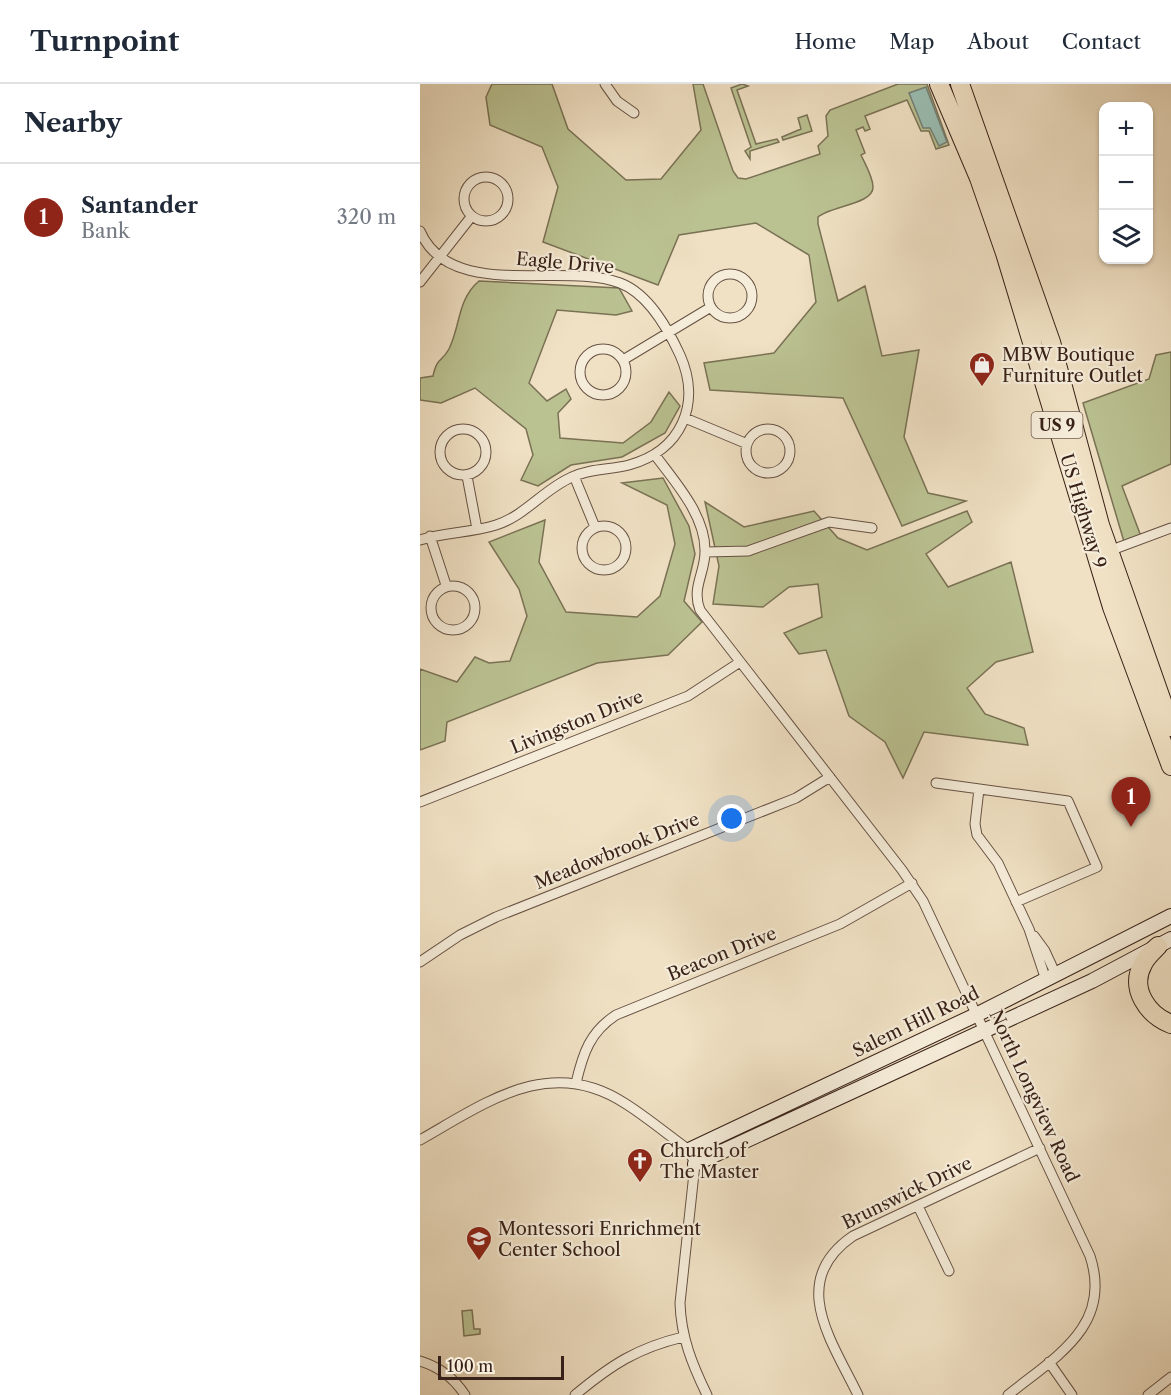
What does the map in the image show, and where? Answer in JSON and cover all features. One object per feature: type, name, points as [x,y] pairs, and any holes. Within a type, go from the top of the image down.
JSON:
[{"type":"highway","name":"US Highway 9","points":[[939,84],[979,178],[1005,253],[1112,607],[1171,766]]},
{"type":"highway","name":"US Highway 9","points":[[960,84],[1054,351],[1109,551],[1167,702],[1171,727]]},
{"type":"highway","points":[[1165,942],[1141,968],[1140,994],[1152,1014],[1171,1024]]},
{"type":"street","points":[[605,84],[617,101],[634,113]]},
{"type":"street","points":[[483,177],[496,179],[507,193],[508,205],[505,212],[489,221],[471,217],[463,199],[467,186],[470,182],[483,177]]},
{"type":"street","points":[[420,282],[471,217]]},
{"type":"street","name":"Eagle Drive","points":[[420,231],[431,248],[440,256],[473,272],[598,278],[617,282],[638,294],[668,333],[687,370],[689,392],[686,418]]},
{"type":"street","points":[[721,274],[732,274],[748,285],[752,303],[745,314],[738,317],[725,317],[711,307],[709,290],[721,274]]},
{"type":"street","points":[[623,360],[711,307]]},
{"type":"street","points":[[606,350],[623,360],[625,377],[614,392],[599,396],[586,386],[581,378],[582,364],[592,352],[606,350]]},
{"type":"street","points":[[420,540],[430,536],[496,525],[514,517],[554,486],[574,476],[598,468],[627,466],[655,455],[666,445],[686,418],[745,443]]},
{"type":"street","points":[[774,429],[787,439],[790,456],[779,471],[763,474],[748,461],[745,443],[756,433],[774,429]]},
{"type":"street","points":[[463,430],[474,433],[485,447],[484,461],[467,476],[446,468],[440,455],[443,441],[449,434],[463,430]]},
{"type":"street","points":[[655,455],[697,518],[703,532],[706,552],[748,550],[829,522],[872,528]]},
{"type":"street","points":[[467,476],[477,529]]},
{"type":"street","points":[[574,476],[595,527]]},
{"type":"street","points":[[595,527],[616,529],[626,542],[623,559],[611,569],[592,568],[583,558],[584,539],[595,527]]},
{"type":"street","points":[[1109,551],[1171,528]]},
{"type":"street","points":[[430,536],[446,585]]},
{"type":"street","name":"North Longview Road","points":[[706,552],[696,587],[698,603],[740,662],[912,883],[923,901],[985,1028],[1085,1244],[1095,1281],[1093,1306],[1084,1326],[1068,1346],[1008,1395]]},
{"type":"street","points":[[446,585],[465,589],[476,603],[476,612],[471,621],[457,629],[439,625],[431,614],[434,597],[446,585]]},
{"type":"street","name":"Livingston Drive","points":[[420,802],[688,696],[740,662]]},
{"type":"street","name":"Meadowbrook Drive","points":[[420,962],[460,935],[496,917],[796,798],[830,777]]},
{"type":"street","points":[[936,783],[1068,801],[1097,867],[1016,902]]},
{"type":"street","points":[[979,789],[975,824],[977,835],[999,862],[1029,929],[1045,951],[1051,977],[1069,991]]},
{"type":"street","name":"Beacon Drive","points":[[576,1083],[590,1040],[601,1026],[616,1015],[840,924],[912,883]]},
{"type":"street","name":"Salem Hill Road","points":[[689,1150],[978,1014],[1171,916]]},
{"type":"street","name":"Salem Hill Road","points":[[694,1164],[1069,991],[1165,942]]},
{"type":"street","points":[[420,1140],[514,1089],[548,1082],[576,1083],[605,1092],[627,1104],[689,1150],[694,1164],[680,1303],[683,1337],[707,1395]]},
{"type":"street","name":"Brunswick Drive","points":[[858,1395],[820,1312],[817,1296],[820,1276],[828,1258],[841,1244],[1040,1148]]},
{"type":"street","points":[[918,1206],[949,1271]]},
{"type":"street","points":[[575,1395],[627,1356],[646,1347],[683,1337]]},
{"type":"street","points":[[420,1361],[444,1371],[458,1383],[465,1395]]},
{"type":"street","points":[[1049,1362],[1072,1395]]},
{"type":"street","points":[[1148,1395],[1171,1377]]},
{"type":"green space","points":[[492,84],[552,84],[568,129],[626,180],[661,179],[701,130],[693,84],[703,84],[733,171],[738,178],[746,179],[820,154],[818,146],[828,136],[826,116],[830,110],[898,84],[927,84],[949,145],[936,149],[929,131],[921,131],[907,100],[865,116],[870,129],[865,131],[863,127],[856,130],[865,153],[861,155],[872,179],[871,193],[859,201],[824,213],[818,217],[818,224],[838,301],[865,286],[882,356],[919,350],[904,437],[928,493],[966,501],[902,526],[843,398],[710,390],[704,363],[774,353],[816,302],[809,255],[756,223],[679,235],[658,285],[543,242],[558,187],[542,147],[490,125],[486,97]]},
{"type":"green space","points":[[742,84],[748,86],[737,90],[756,144],[777,139],[779,142],[750,151],[750,159],[745,151],[751,147],[731,88]]},
{"type":"green space","points":[[807,115],[812,131],[783,140],[782,137],[801,129],[798,118]]},
{"type":"green space","points":[[479,281],[619,288],[632,311],[616,315],[557,310],[529,383],[547,401],[566,389],[571,399],[558,413],[560,438],[623,443],[651,422],[669,392],[680,406],[665,433],[622,457],[571,465],[538,486],[521,480],[533,455],[526,429],[475,388],[441,403],[420,400],[420,378],[433,376],[438,363],[453,340],[463,304]]},
{"type":"green space","points":[[1171,352],[1171,464],[1122,486],[1142,539],[1125,545],[1083,403],[1149,379],[1156,355]]},
{"type":"green space","points":[[663,478],[689,526],[695,554],[684,601],[702,622],[668,655],[597,663],[447,722],[445,741],[420,750],[420,669],[457,682],[475,657],[489,663],[510,661],[527,616],[519,589],[489,542],[545,520],[539,562],[566,612],[637,617],[660,596],[675,544],[667,505],[622,483]]},
{"type":"green space","points":[[705,502],[744,527],[814,511],[838,538],[867,550],[967,511],[972,522],[926,554],[948,587],[1011,562],[1033,652],[996,662],[967,688],[985,714],[1024,728],[1028,745],[924,732],[903,778],[885,742],[849,716],[826,650],[799,654],[784,633],[822,617],[818,584],[789,587],[763,607],[713,604],[719,566]]},
{"type":"green space","points":[[472,1310],[474,1329],[480,1329],[480,1334],[464,1336],[462,1311]]},
{"type":"water","points":[[926,87],[947,142],[939,146],[930,128],[923,128],[909,93]]},
{"type":"place","name":"MBW Boutique Furniture Outlet","points":[[982,388]]},
{"type":"place","name":"Santander","points":[[1131,827]]},
{"type":"place","name":"Church of The Master","points":[[640,1184]]},
{"type":"place","name":"Montessori Enrichment Center School","points":[[479,1262]]}]
